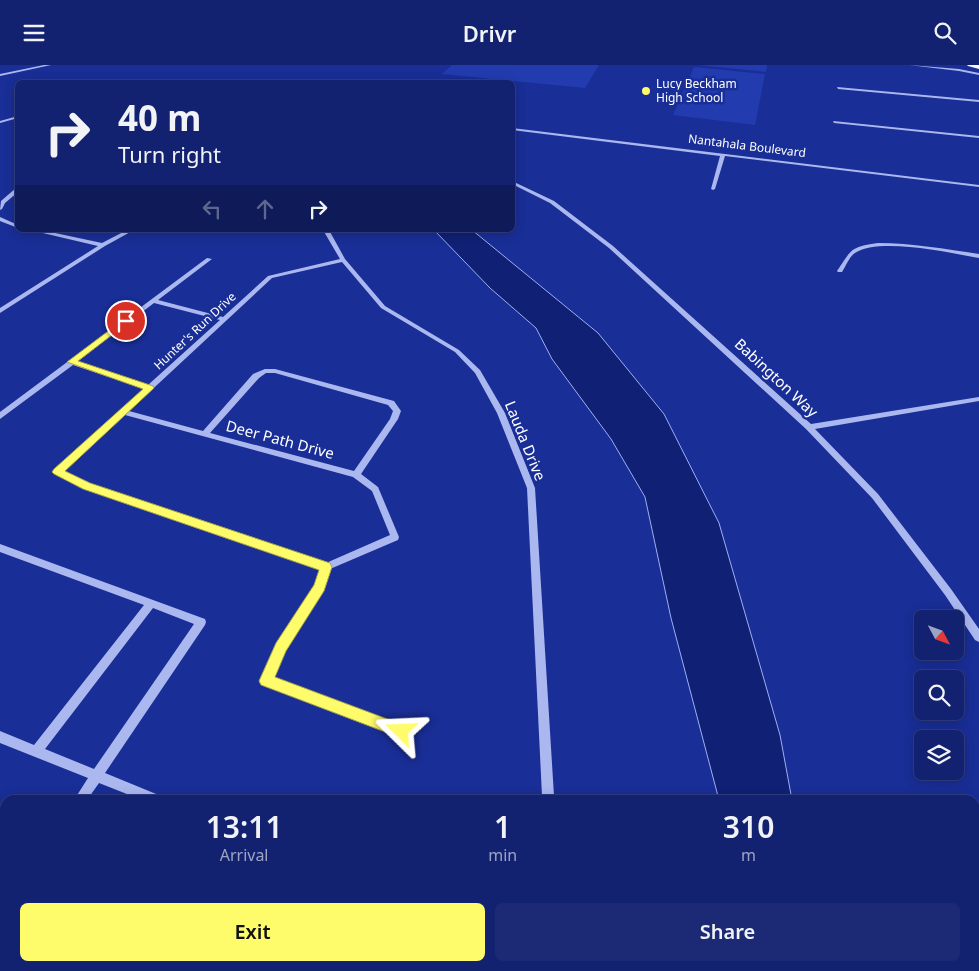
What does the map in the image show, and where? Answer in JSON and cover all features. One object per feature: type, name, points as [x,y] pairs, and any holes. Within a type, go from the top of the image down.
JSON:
[{"type":"main road","points":[[970,65],[979,67]]},
{"type":"street","points":[[0,75],[49,65]]},
{"type":"street","points":[[911,65],[979,74]]},
{"type":"street","points":[[838,88],[979,101]]},
{"type":"street","points":[[0,115],[15,117]]},
{"type":"street","points":[[0,122],[15,118]]},
{"type":"street","points":[[834,122],[979,137]]},
{"type":"street","name":"Nantahala Boulevard","points":[[515,129],[979,186]]},
{"type":"street","points":[[713,189],[723,155]]},
{"type":"street","name":"Babington Way","points":[[515,184],[552,202],[611,247],[809,427],[875,496],[948,592],[979,637]]},
{"type":"street","points":[[0,208],[3,202],[15,192]]},
{"type":"street","points":[[0,219],[15,226]]},
{"type":"street","points":[[46,232],[103,245]]},
{"type":"street","points":[[0,311],[103,245],[127,232]]},
{"type":"street","name":"Lauda Drive","points":[[327,232],[343,260],[383,307],[457,351],[478,372],[501,413],[531,488],[548,795]]},
{"type":"street","points":[[840,271],[854,252],[872,246],[901,244],[979,256]]},
{"type":"street","name":"Hunter's Run Drive","points":[[326,567],[87,486],[58,472],[270,277],[343,260]]},
{"type":"street","points":[[153,301],[225,319]]},
{"type":"street","points":[[71,362],[150,388]]},
{"type":"street","points":[[205,433],[256,376],[265,371],[275,371],[391,403],[397,411],[394,419],[356,475]]},
{"type":"street","points":[[809,427],[979,399]]},
{"type":"street","name":"Deer Path Drive","points":[[124,411],[356,475],[375,489],[394,537],[326,567]]},
{"type":"street","points":[[0,548],[201,622],[83,795]]},
{"type":"street","points":[[326,567],[320,587],[281,647],[266,681],[401,731]]},
{"type":"street","points":[[36,752],[151,603]]},
{"type":"street","points":[[0,737],[144,795]]},
{"type":"lane","points":[[0,416],[209,259]]},
{"type":"shaded area","points":[[452,65],[599,65],[585,88],[442,74]]},
{"type":"shaded area","points":[[698,65],[767,65],[766,72]]},
{"type":"shaded area","points":[[694,67],[765,74],[755,125],[673,115]]},
{"type":"shaded area","points":[[436,232],[474,232],[598,333],[664,414],[719,523],[780,735],[791,795],[718,795],[671,618],[645,497],[611,439],[552,359],[536,328],[490,288]]},
{"type":"place","name":"Lucy Beckham High School","points":[[646,91]]},
{"type":"route","points":[[126,321],[71,362],[150,388],[58,472],[87,486],[326,567],[320,587],[281,647],[266,681],[401,731]]}]
